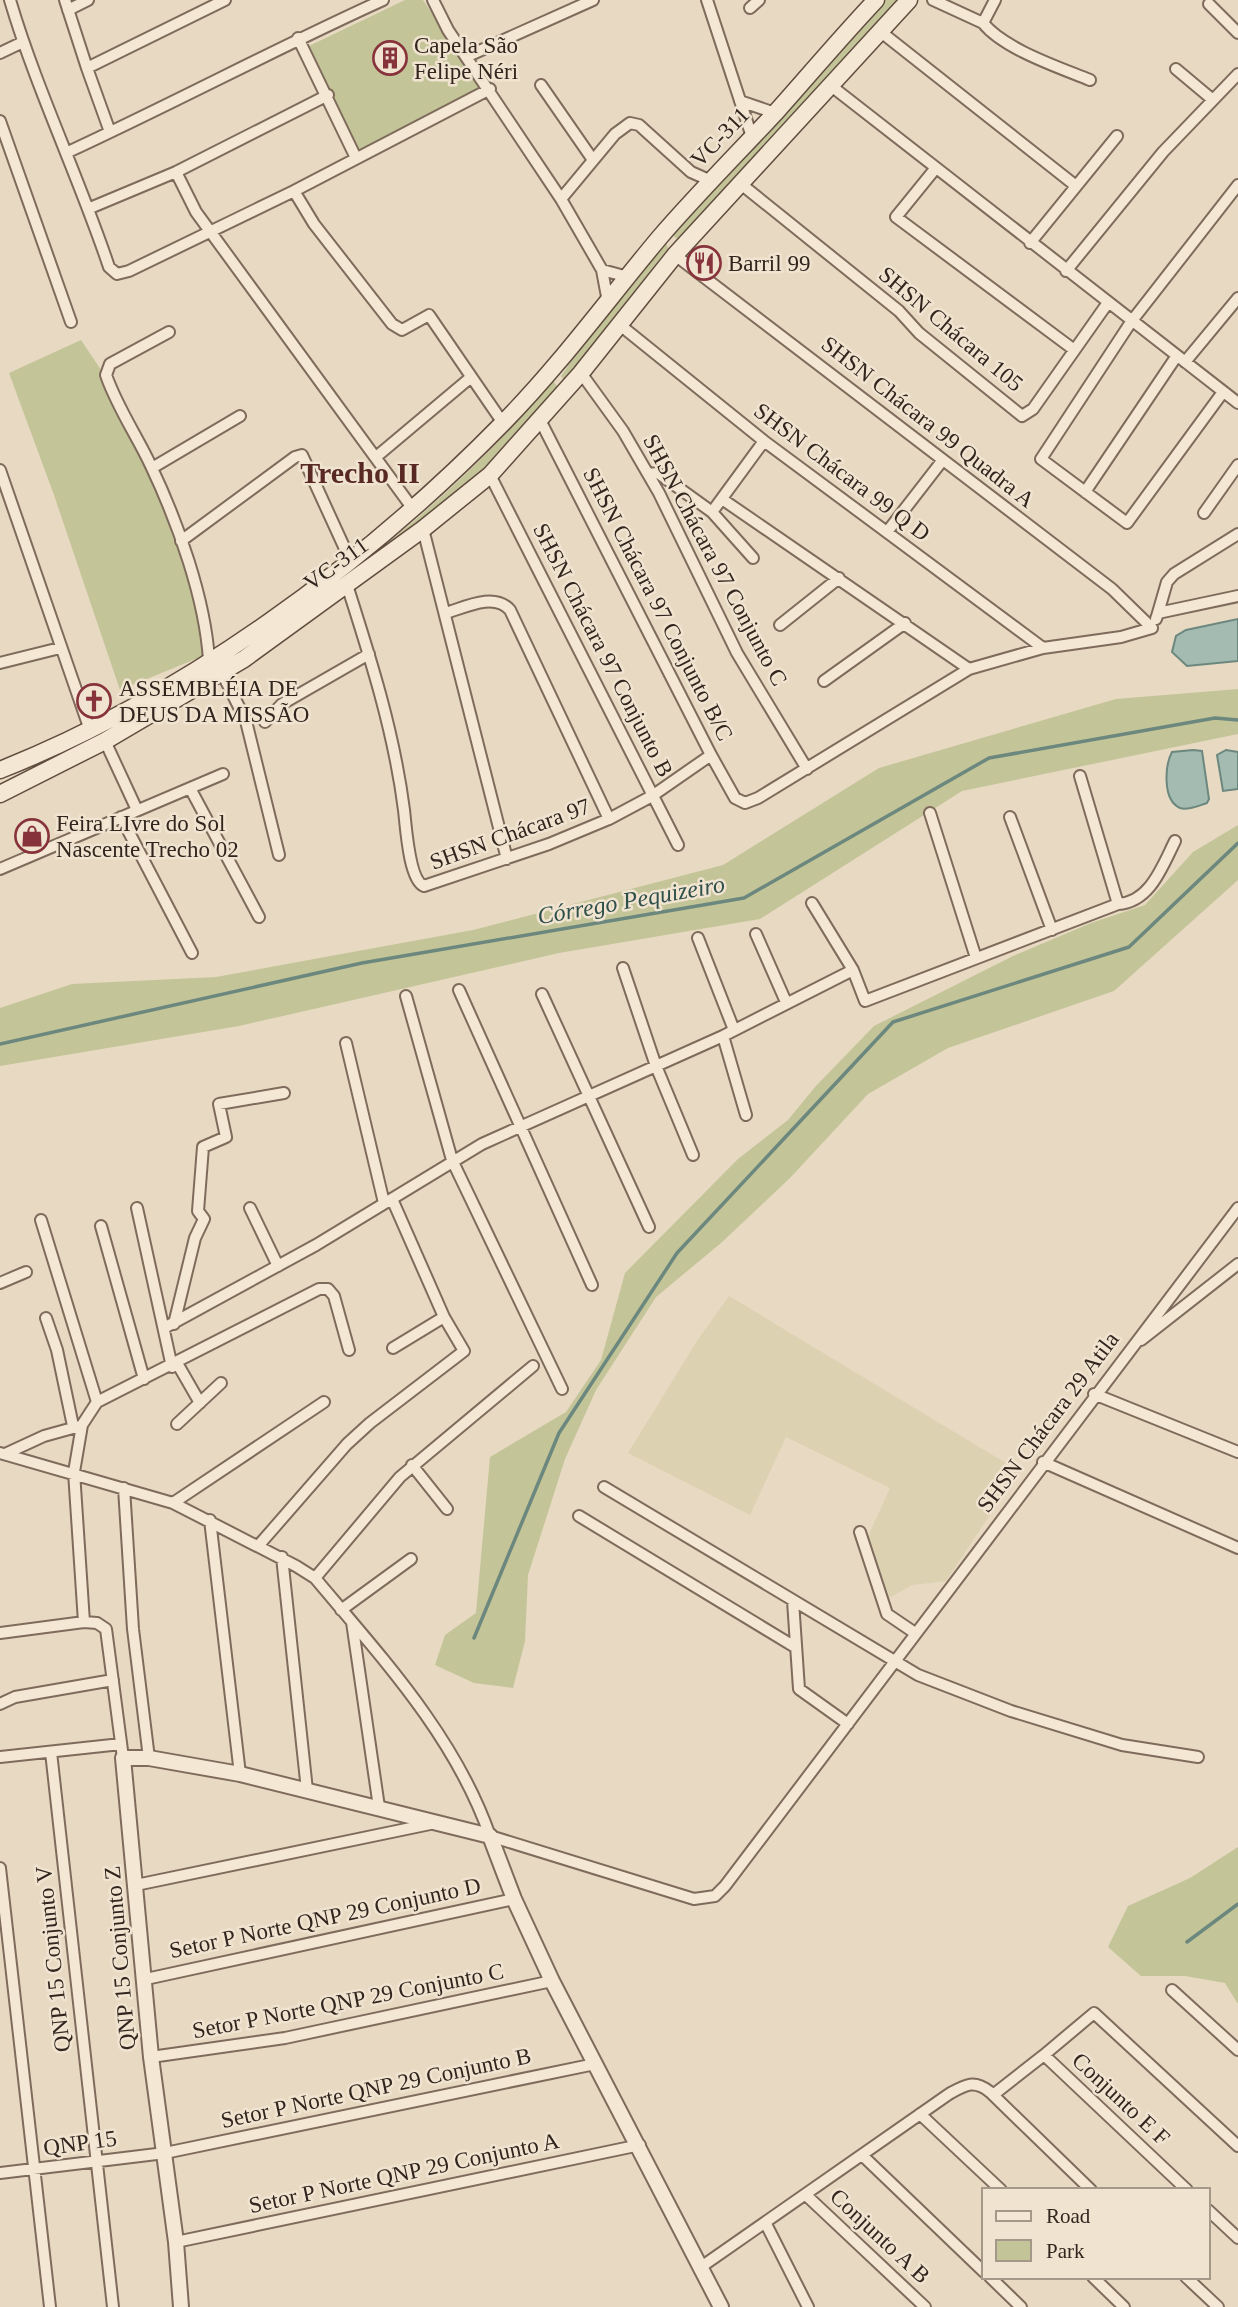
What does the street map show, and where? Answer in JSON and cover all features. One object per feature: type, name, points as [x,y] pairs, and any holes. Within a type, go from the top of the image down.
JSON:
[{"type":"main road","name":"VC-311","points":[[0,794],[106,741],[222,673],[423,530],[490,475],[577,378],[675,255],[909,0]]},
{"type":"main road","name":"VC-311","points":[[0,770],[90,730],[152,697],[351,562],[413,509],[503,423],[559,364],[709,180],[775,113],[848,31],[868,3]]},
{"type":"main road","points":[[848,31],[837,54],[839,59],[850,61],[858,55]]},
{"type":"main road","points":[[658,240],[669,236],[674,242],[675,255]]},
{"type":"main road","points":[[559,364],[555,371],[557,379],[564,384],[577,378]]},
{"type":"street","points":[[10,0],[23,41],[113,272],[117,274],[129,271],[295,191],[490,89]]},
{"type":"street","points":[[88,0],[67,5],[110,132]]},
{"type":"street","points":[[87,68],[225,0]]},
{"type":"street","points":[[68,152],[298,38],[383,0]]},
{"type":"street","points":[[433,0],[561,199],[602,270],[605,306]]},
{"type":"street","points":[[468,57],[593,0]]},
{"type":"street","points":[[707,0],[752,136]]},
{"type":"street","points":[[933,0],[983,23],[991,32],[1033,55],[1090,80]]},
{"type":"street","points":[[983,23],[995,0]]},
{"type":"street","points":[[1209,4],[1238,33]]},
{"type":"street","points":[[881,32],[1076,186]]},
{"type":"street","points":[[298,38],[328,95],[356,158]]},
{"type":"street","points":[[0,53],[23,41]]},
{"type":"street","points":[[1176,69],[1213,100]]},
{"type":"street","points":[[1066,271],[1125,196],[1238,74]]},
{"type":"street","points":[[541,85],[593,160]]},
{"type":"street","points":[[830,85],[1107,304],[1238,403]]},
{"type":"street","points":[[90,208],[176,173],[328,95]]},
{"type":"street","points":[[740,101],[775,113]]},
{"type":"street","points":[[0,121],[71,322]]},
{"type":"street","points":[[561,199],[615,134],[630,122],[639,125],[691,172],[709,180]]},
{"type":"street","points":[[1030,243],[1117,136]]},
{"type":"street","points":[[935,169],[896,217],[1073,349]]},
{"type":"street","points":[[691,172],[697,195]]},
{"type":"street","points":[[176,173],[187,198],[413,509]]},
{"type":"street","name":"SHSN Chácara 105","points":[[741,184],[900,311],[919,333],[1022,416],[1033,409],[1107,304]]},
{"type":"street","points":[[1223,392],[1127,523],[1041,459],[1131,322],[1238,184]]},
{"type":"street","points":[[295,191],[314,224],[391,324],[402,330],[408,329],[429,315],[503,423]]},
{"type":"street","name":"SHSN Chácara 99 Quadra A","points":[[675,255],[1112,589],[1152,628]]},
{"type":"street","points":[[602,270],[628,277]]},
{"type":"street","points":[[1085,492],[1181,359],[1238,298]]},
{"type":"street","name":"SHSN Chácara 99 Q D","points":[[620,325],[764,441],[1043,648]]},
{"type":"street","points":[[169,331],[110,364],[106,372],[108,382],[152,468],[181,541],[208,636],[209,660]]},
{"type":"street","points":[[376,457],[470,378]]},
{"type":"street","name":"SHSN Chácara 97 Conjunto C","points":[[577,378],[623,431],[685,543],[737,653],[807,769]]},
{"type":"street","points":[[152,468],[240,416]]},
{"type":"street","name":"SHSN Chácara 97 Conjunto B/C","points":[[540,420],[735,798],[745,803],[758,799],[807,769]]},
{"type":"street","points":[[712,512],[764,441]]},
{"type":"street","points":[[181,541],[299,455],[306,460],[351,562]]},
{"type":"street","points":[[887,532],[942,461]]},
{"type":"street","points":[[1204,513],[1238,465]]},
{"type":"street","points":[[0,470],[90,730]]},
{"type":"street","points":[[648,474],[658,473],[712,512],[753,558]]},
{"type":"street","name":"SHSN Chácara 97 Conjunto B","points":[[490,475],[678,845]]},
{"type":"street","points":[[722,499],[969,668]]},
{"type":"street","points":[[423,530],[507,859]]},
{"type":"street","points":[[807,769],[969,668],[1043,648],[1121,638],[1152,628],[1167,582],[1174,574],[1238,534]]},
{"type":"street","points":[[780,625],[839,578]]},
{"type":"street","name":"SHSN Chácara 97","points":[[347,585],[386,705],[418,883],[428,886],[609,820],[510,610],[501,602],[492,601],[446,612]]},
{"type":"street","points":[[1158,613],[1238,596]]},
{"type":"street","points":[[824,681],[905,623]]},
{"type":"street","points":[[208,636],[227,648]]},
{"type":"street","points":[[0,663],[60,648]]},
{"type":"street","points":[[265,722],[278,707],[345,665],[369,654]]},
{"type":"street","points":[[222,673],[246,721],[279,855]]},
{"type":"street","points":[[106,741],[137,810]]},
{"type":"street","points":[[609,820],[652,796],[711,755]]},
{"type":"street","points":[[0,869],[223,774]]},
{"type":"street","points":[[1080,776],[1118,904]]},
{"type":"street","points":[[190,788],[259,917]]},
{"type":"street","points":[[930,813],[976,958]]},
{"type":"street","points":[[121,817],[192,953]]},
{"type":"street","points":[[1010,817],[1052,930]]},
{"type":"street","points":[[812,903],[853,970],[865,1001],[1141,897],[1151,886],[1175,841]]},
{"type":"street","points":[[756,934],[786,1002]]},
{"type":"street","points":[[698,939],[734,1030]]},
{"type":"street","points":[[623,968],[656,1066],[693,1155]]},
{"type":"street","points":[[169,1326],[278,1266],[452,1160],[519,1127],[723,1036],[853,970]]},
{"type":"street","points":[[459,990],[592,1285]]},
{"type":"street","points":[[542,994],[649,1227]]},
{"type":"street","points":[[406,996],[452,1160],[562,1389]]},
{"type":"street","points":[[723,1036],[746,1115]]},
{"type":"street","points":[[260,1545],[347,1444],[464,1351],[444,1317],[388,1201],[346,1043]]},
{"type":"street","points":[[169,1326],[195,1238],[204,1219],[198,1212],[203,1147],[226,1137],[219,1104],[284,1093]]},
{"type":"street","points":[[137,1208],[169,1326],[174,1365],[200,1403]]},
{"type":"street","points":[[250,1208],[278,1266]]},
{"type":"street","name":"SHSN Chácara 29 Atila","points":[[490,1836],[694,1899],[715,1896],[1238,1208]]},
{"type":"street","points":[[41,1220],[97,1402]]},
{"type":"street","points":[[102,1226],[144,1379]]},
{"type":"street","points":[[1131,1348],[1238,1264]]},
{"type":"street","points":[[0,1283],[26,1272]]},
{"type":"street","points":[[2,1453],[78,1426],[97,1402],[324,1289],[334,1296],[349,1350]]},
{"type":"street","points":[[393,1348],[444,1317]]},
{"type":"street","points":[[46,1318],[78,1426],[74,1472],[84,1622]]},
{"type":"street","points":[[315,1578],[412,1465],[533,1366]]},
{"type":"street","points":[[177,1424],[221,1383]]},
{"type":"street","points":[[1094,1394],[1238,1452]]},
{"type":"street","points":[[173,1503],[324,1402]]},
{"type":"street","points":[[0,1441],[2,1453]]},
{"type":"street","points":[[2,1453],[173,1503],[282,1556],[315,1578],[412,1693],[480,1806],[514,1899],[552,1981],[640,2145],[721,2307]]},
{"type":"street","points":[[1043,1462],[1238,1548]]},
{"type":"street","points":[[412,1465],[447,1509]]},
{"type":"street","points":[[604,1487],[893,1662],[975,1698],[1071,1730],[1122,1745],[1198,1757]]},
{"type":"street","points":[[124,1488],[134,1629],[149,1758]]},
{"type":"street","points":[[579,1516],[795,1647]]},
{"type":"street","points":[[209,1520],[240,1774]]},
{"type":"street","points":[[860,1532],[887,1614],[915,1633]]},
{"type":"street","points":[[282,1556],[307,1790]]},
{"type":"street","points":[[341,1610],[411,1559]]},
{"type":"street","points":[[793,1601],[799,1689],[848,1724]]},
{"type":"street","points":[[0,1633],[84,1622],[97,1623],[106,1629],[122,1751]]},
{"type":"street","points":[[352,1622],[379,1807]]},
{"type":"street","points":[[0,1704],[15,1697],[113,1680]]},
{"type":"street","points":[[0,1757],[51,1752],[122,1751],[240,1774],[490,1836]]},
{"type":"street","name":"QNP 15 Conjunto Z","points":[[122,1751],[152,2057],[176,2242],[181,2307]]},
{"type":"street","name":"QNP 15 Conjunto V","points":[[51,1752],[113,2307]]},
{"type":"street","points":[[136,1885],[441,1822]]},
{"type":"street","points":[[0,1868],[50,2307]]},
{"type":"street","name":"Setor P Norte QNP 29 Conjunto D","points":[[146,1979],[514,1899]]},
{"type":"street","name":"Setor P Norte QNP 29 Conjunto C","points":[[152,2057],[285,2038],[552,1981]]},
{"type":"street","points":[[1172,1990],[1238,2050]]},
{"type":"street","points":[[1044,2055],[1094,2013],[1238,2146]]},
{"type":"street","name":"Conjunto E F","points":[[993,2095],[1044,2055],[1185,2188]]},
{"type":"street","name":"Setor P Norte QNP 29 Conjunto B","points":[[165,2153],[595,2064]]},
{"type":"street","points":[[701,2267],[807,2196],[920,2113],[967,2084],[982,2086],[993,2095],[1089,2188]]},
{"type":"street","points":[[920,2113],[999,2188]]},
{"type":"street","name":"Setor P Norte QNP 29 Conjunto A","points":[[176,2242],[640,2145]]},
{"type":"street","name":"QNP 15","points":[[0,2173],[165,2153]]},
{"type":"street","points":[[863,2156],[982,2270]]},
{"type":"street","name":"Conjunto A B","points":[[807,2196],[925,2307]]},
{"type":"street","points":[[1210,2212],[1238,2238]]},
{"type":"street","points":[[766,2224],[808,2307]]},
{"type":"street","points":[[992,2279],[1021,2307]]},
{"type":"street","points":[[1095,2279],[1125,2307]]},
{"type":"street","points":[[1188,2279],[1218,2307]]},
{"type":"shaded area","points":[[1238,619],[1238,661],[1187,666],[1172,652],[1176,636],[1186,630]]},
{"type":"shaded area","points":[[1226,750],[1238,752],[1238,789],[1223,791],[1217,755]]},
{"type":"shaded area","points":[[1202,751],[1209,799],[1207,803],[1183,809],[1170,798],[1168,765],[1172,752]]},
{"type":"shaded area","points":[[729,1296],[1019,1471],[946,1581],[912,1585],[889,1598],[866,1541],[890,1488],[786,1437],[750,1515],[628,1453],[697,1341]]},
{"type":"green space","points":[[405,0],[423,0],[474,75],[480,92],[365,151],[359,151],[309,46]]},
{"type":"green space","points":[[886,0],[899,0],[679,241],[670,232]]},
{"type":"green space","points":[[666,243],[668,248],[564,380],[561,376],[600,320]]},
{"type":"green space","points":[[81,340],[109,382],[181,541],[208,636],[203,656],[120,690],[54,495],[9,373]]},
{"type":"green space","points":[[552,379],[559,389],[512,445],[350,578],[169,703],[0,792],[0,785],[31,766],[132,717],[183,688],[325,591],[396,536],[462,478]]},
{"type":"green space","points":[[1238,689],[1238,734],[962,791],[760,919],[559,953],[239,1026],[0,1066],[0,1008],[72,984],[216,977],[473,930],[723,865],[879,768],[1116,699]]},
{"type":"green space","points":[[1238,825],[1238,880],[1114,991],[948,1048],[868,1094],[790,1178],[721,1243],[656,1297],[596,1390],[565,1459],[528,1575],[525,1641],[513,1688],[474,1683],[435,1665],[445,1635],[476,1613],[490,1457],[566,1412],[601,1360],[625,1273],[738,1159],[788,1120],[815,1087],[874,1026],[1013,956],[1091,923],[1145,905],[1193,852]]},
{"type":"green space","points":[[1238,1847],[1238,2004],[1225,1983],[1185,1976],[1141,1976],[1108,1947],[1128,1906],[1190,1878]]},
{"type":"waterway","name":"Córrego Pequizeiro","points":[[0,1044],[362,963],[744,898],[989,758],[1215,718],[1238,720]]},
{"type":"waterway","points":[[474,1638],[559,1433],[677,1253],[893,1022],[1129,947],[1238,843]]},
{"type":"waterway","points":[[1187,1942],[1238,1904]]},
{"type":"place","name":"Capela São Felipe Néri","points":[[390,58]]},
{"type":"place","name":"Barril 99","points":[[704,263]]},
{"type":"place","name":"ASSEMBLÉIA DE DEUS DA MISSÃO","points":[[94,701]]},
{"type":"place","name":"Feira LIvre do Sol Nascente Trecho 02","points":[[32,836]]},
{"type":"district","name":"Trecho II","points":[[360,472]]}]
